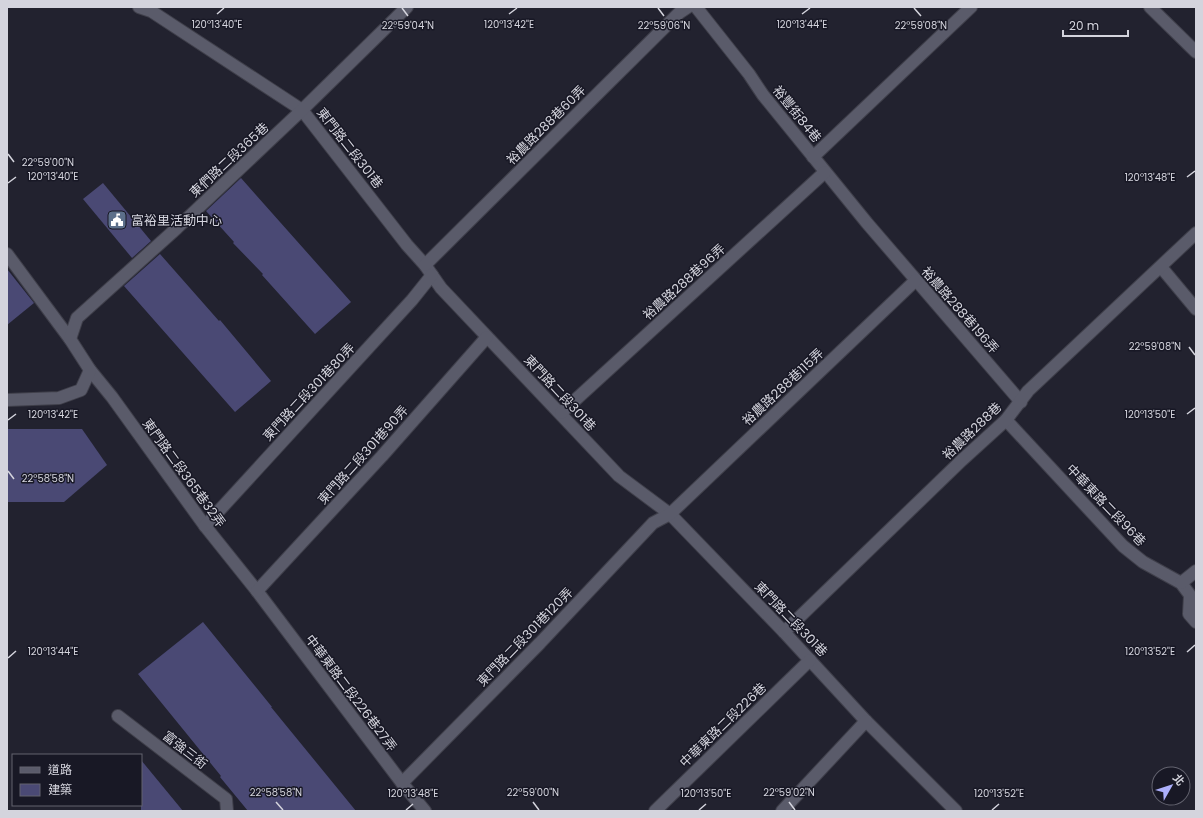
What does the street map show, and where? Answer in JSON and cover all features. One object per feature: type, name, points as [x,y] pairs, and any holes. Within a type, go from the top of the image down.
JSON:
[{"type":"street","name":"東門路二段301巷","points":[[139,7],[153,9],[302,110],[429,270],[441,288],[619,476],[670,514],[784,632],[866,721],[956,811]]},
{"type":"street","name":"東們路二段365巷","points":[[70,339],[77,318],[177,228],[302,110],[407,7]]},
{"type":"street","name":"裕農路288巷60弄","points":[[429,270],[669,23],[679,13],[688,7]]},
{"type":"street","name":"裕豐街84巷","points":[[696,7],[749,74],[763,95],[879,237]]},
{"type":"street","points":[[813,157],[971,7]]},
{"type":"street","points":[[1150,7],[1196,52]]},
{"type":"street","name":"裕農路288巷96弄","points":[[561,413],[825,172]]},
{"type":"street","name":"裕農路288巷","points":[[784,632],[962,460],[1006,420],[1028,392],[1196,233]]},
{"type":"street","name":"裕農路288巷196弄","points":[[879,237],[1021,402]]},
{"type":"street","points":[[7,254],[70,339],[90,370],[81,390],[59,398],[7,400]]},
{"type":"street","points":[[1161,267],[1196,309]]},
{"type":"street","name":"東門路二段301巷80弄","points":[[205,526],[412,300],[429,270]]},
{"type":"street","name":"裕農路288巷115弄","points":[[670,514],[916,280]]},
{"type":"street","name":"東門路二段301巷90弄","points":[[257,591],[382,456],[487,336]]},
{"type":"street","name":"東門路二段365巷32弄","points":[[90,370],[112,397],[205,526],[257,591]]},
{"type":"street","name":"中華東路二段96巷","points":[[1006,420],[1123,546],[1143,562],[1181,583]]},
{"type":"street","name":"東門路二段301巷120弄","points":[[402,783],[540,643],[653,523],[670,514]]},
{"type":"street","points":[[1196,571],[1181,583],[1190,595],[1189,614],[1196,622]]},
{"type":"street","name":"中華東路二段226巷27弄","points":[[257,591],[402,783],[425,811]]},
{"type":"street","name":"中華東路二段226巷","points":[[655,811],[810,660]]},
{"type":"street","name":"富強三街","points":[[118,716],[226,799],[227,811]]},
{"type":"street","points":[[782,811],[866,721]]},
{"type":"building","points":[[241,178],[351,302],[315,334],[206,211]]},
{"type":"building","name":"富裕里活動中心","points":[[103,183],[151,241],[132,258],[83,199]]},
{"type":"building","points":[[160,254],[219,321],[220,320],[271,381],[235,412],[124,286]]},
{"type":"building","points":[[7,269],[34,303],[7,325]]},
{"type":"building","points":[[7,429],[82,429],[107,465],[64,502],[7,502]]},
{"type":"building","points":[[203,622],[356,811],[248,811],[220,777],[221,776],[138,674]]},
{"type":"building","points":[[142,761],[183,811],[141,811],[142,806]]},
{"type":"place","name":"富裕里活動中心","points":[[117,220]]}]
